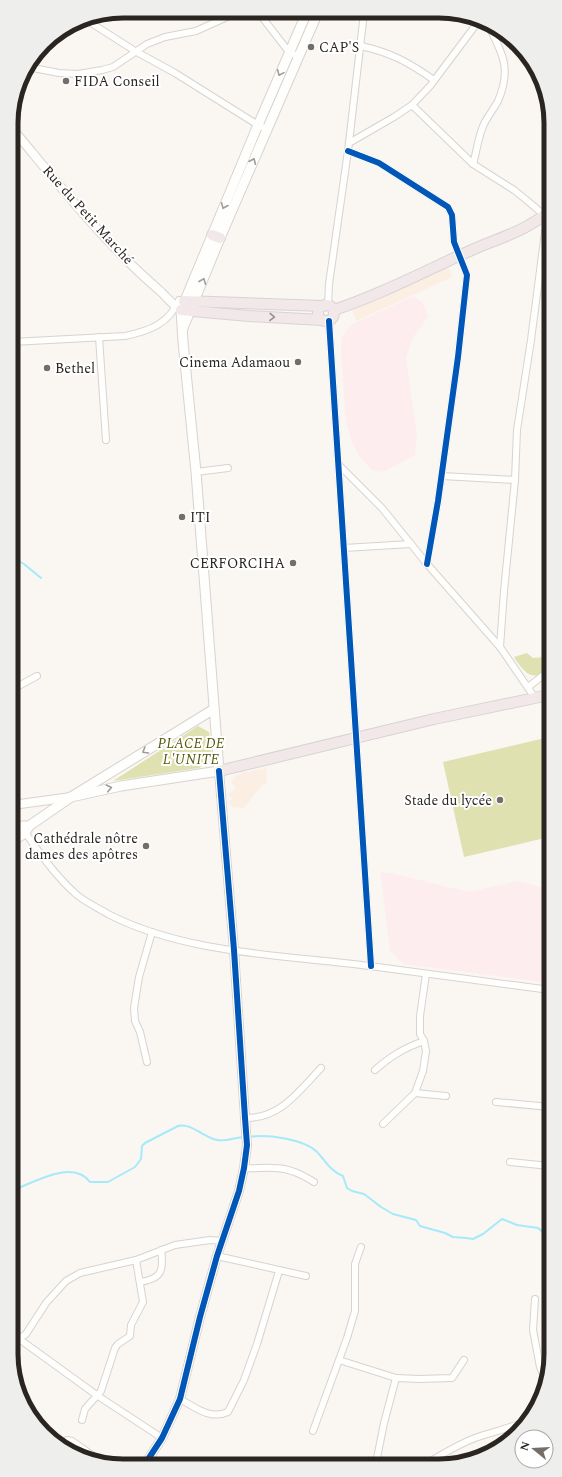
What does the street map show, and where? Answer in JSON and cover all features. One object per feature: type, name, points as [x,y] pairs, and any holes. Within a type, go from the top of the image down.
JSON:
[{"type":"main road","points":[[216,236],[258,125],[304,18]]},
{"type":"main road","points":[[219,771],[196,472],[182,330],[184,305],[267,129],[315,18]]},
{"type":"main road","points":[[184,305],[250,304],[328,308],[363,300],[474,249],[504,238],[543,216]]},
{"type":"main road","points":[[249,316],[250,304]]},
{"type":"main road","points":[[184,305],[249,316],[325,320],[333,318],[328,308]]},
{"type":"main road","points":[[325,320],[319,313],[328,308]]},
{"type":"main road","points":[[71,796],[121,786],[219,771],[434,719],[544,696]]},
{"type":"main road","points":[[22,829],[71,796],[214,709]]},
{"type":"street","points":[[34,68],[59,73],[78,74],[102,70],[113,67],[147,44],[165,37],[196,31],[224,18]]},
{"type":"street","points":[[263,18],[290,52],[298,56]]},
{"type":"street","points":[[328,308],[329,284],[348,151],[363,18]]},
{"type":"street","points":[[93,23],[135,51],[175,73],[258,125],[267,129]]},
{"type":"street","points":[[349,143],[412,105],[434,80],[476,25]]},
{"type":"street","points":[[473,164],[481,133],[498,101],[506,70],[504,60],[492,33]]},
{"type":"street","points":[[361,46],[392,54],[434,80]]},
{"type":"street","points":[[412,105],[473,164],[514,190],[543,216]]},
{"type":"street","name":"Rue du Petit Marché","points":[[18,135],[85,216],[146,278],[169,298],[184,305]]},
{"type":"street","points":[[348,151],[379,163],[448,208],[452,215],[454,242],[466,274],[458,357],[442,476],[427,564]]},
{"type":"street","points":[[500,647],[515,480],[517,430],[544,248]]},
{"type":"street","points":[[18,342],[125,336],[151,329],[184,305]]},
{"type":"street","points":[[325,320],[339,465],[371,966]]},
{"type":"street","points":[[99,337],[106,440]]},
{"type":"street","points":[[339,465],[382,508],[427,564],[500,647],[535,698]]},
{"type":"street","points":[[196,472],[228,468]]},
{"type":"street","points":[[442,476],[515,480]]},
{"type":"street","points":[[344,548],[411,544]]},
{"type":"street","points":[[528,687],[544,674]]},
{"type":"street","points":[[18,686],[37,676]]},
{"type":"street","points":[[148,1459],[180,1398],[217,1256],[237,1198],[244,1168],[247,1145],[234,950],[219,771]]},
{"type":"street","points":[[18,804],[71,796]]},
{"type":"street","points":[[22,829],[46,862],[78,895],[96,907],[124,922],[152,932],[183,941],[234,950],[371,966],[544,989]]},
{"type":"street","points":[[147,1062],[140,1032],[135,1020],[134,1008],[139,977],[152,932]]},
{"type":"street","points":[[383,1124],[415,1093],[423,1071],[426,1051],[424,1041],[420,1034],[420,1016],[426,974]]},
{"type":"street","points":[[375,1070],[405,1048],[424,1041]]},
{"type":"street","points":[[245,1118],[267,1116],[281,1108],[321,1068]]},
{"type":"street","points":[[415,1093],[446,1096]]},
{"type":"street","points":[[496,1102],[544,1106]]},
{"type":"street","points":[[510,1162],[544,1165]]},
{"type":"street","points":[[244,1168],[258,1169],[272,1167],[290,1170],[303,1175],[314,1182]]},
{"type":"street","points":[[18,1337],[26,1334],[46,1303],[66,1281],[80,1273],[136,1260],[175,1245],[198,1241],[222,1241]]},
{"type":"street","points":[[313,1431],[348,1338],[355,1311],[355,1264],[361,1247]]},
{"type":"street","points":[[140,1282],[147,1281],[159,1274],[163,1265],[161,1250]]},
{"type":"street","points":[[217,1256],[306,1276]]},
{"type":"street","points":[[82,1420],[84,1409],[98,1396],[101,1391],[115,1348],[118,1344],[130,1336],[131,1325],[143,1302],[136,1260]]},
{"type":"street","points":[[180,1398],[211,1415],[228,1412],[244,1380],[257,1344],[279,1271]]},
{"type":"street","points":[[535,1299],[534,1337],[542,1372]]},
{"type":"street","points":[[18,1338],[98,1396],[159,1436]]},
{"type":"street","points":[[339,1360],[396,1378],[419,1380],[452,1378],[464,1360]]},
{"type":"street","points":[[377,1459],[396,1378]]},
{"type":"street","points":[[434,1459],[448,1450],[474,1439],[514,1426]]},
{"type":"street","points":[[66,1441],[67,1440],[72,1441],[89,1453]]},
{"type":"shaded area","points":[[448,265],[452,277],[356,321],[352,308]]},
{"type":"shaded area","points":[[413,296],[423,303],[428,316],[412,339],[406,358],[417,435],[415,455],[383,472],[372,470],[360,457],[351,440],[346,420],[341,339],[353,324]]},
{"type":"shaded area","points":[[266,768],[267,784],[262,785],[243,809],[238,807],[233,808],[228,802],[232,799],[228,794],[236,788],[231,782],[237,775],[240,775],[243,772],[251,773],[251,771]]},
{"type":"shaded area","points":[[380,872],[391,873],[468,892],[518,881],[544,888],[544,982],[404,964],[390,951]]},
{"type":"green space","points":[[527,653],[533,658],[544,657],[544,670],[536,675],[529,674],[522,668],[514,657]]},
{"type":"green space","name":"PLACE DE L'UNITE","points":[[198,726],[209,732],[212,757],[199,768],[113,781]]},
{"type":"green space","name":"Stade du lycée","points":[[544,738],[544,838],[464,857],[443,762]]},
{"type":"waterway","points":[[18,560],[41,578]]},
{"type":"waterway","points":[[18,1188],[53,1174],[64,1172],[74,1172],[83,1175],[90,1182],[108,1182],[135,1167],[141,1159],[142,1146],[145,1143],[178,1126],[188,1126],[217,1140],[245,1137]]},
{"type":"waterway","points":[[249,1137],[265,1136],[285,1138],[303,1144],[317,1152],[335,1172],[343,1176],[347,1188],[364,1194],[393,1214],[416,1220],[420,1226],[445,1233],[453,1237],[473,1239],[483,1234],[502,1219],[517,1225],[538,1228],[544,1233]]},
{"type":"cycle path","points":[[348,151],[379,163],[448,207],[452,215],[454,242],[467,275],[458,357],[438,501],[427,564]]},
{"type":"cycle path","points":[[329,321],[371,966]]},
{"type":"cycle path","points":[[148,1459],[162,1438],[180,1399],[217,1256],[239,1191],[247,1145],[234,950],[219,771]]},
{"type":"place","name":"CAP'S","points":[[311,47]]},
{"type":"place","name":"FIDA Conseil","points":[[66,81]]},
{"type":"place","name":"Cinema Adamaou","points":[[298,362]]},
{"type":"place","name":"Bethel","points":[[47,368]]},
{"type":"place","name":"ITI","points":[[182,517]]},
{"type":"place","name":"CERFORCIHA","points":[[293,563]]},
{"type":"place","name":"Stade du lycée","points":[[500,800]]},
{"type":"place","name":"Cathédrale nôtre dames des apôtres","points":[[146,846]]}]
